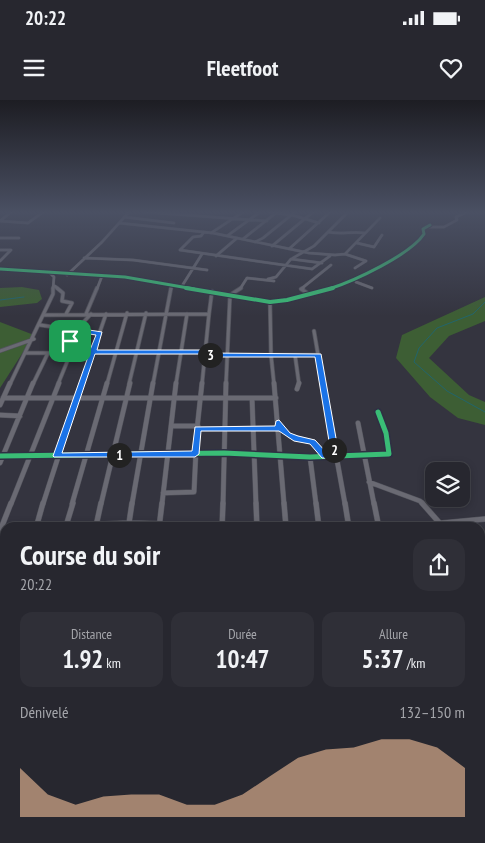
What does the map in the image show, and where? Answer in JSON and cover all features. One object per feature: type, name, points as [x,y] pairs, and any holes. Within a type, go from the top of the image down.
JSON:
[{"type":"street","points":[[67,275],[95,247]]},
{"type":"street","points":[[183,247],[180,250],[312,269],[330,256]]},
{"type":"street","points":[[216,256],[227,247]]},
{"type":"street","points":[[276,247],[330,256],[345,254],[366,261],[355,268]]},
{"type":"street","points":[[230,295],[243,286],[245,279],[274,278],[288,260],[313,247]]},
{"type":"street","points":[[345,254],[353,247]]},
{"type":"street","points":[[347,284],[371,272],[411,247]]},
{"type":"street","points":[[0,250],[12,251],[1,259]]},
{"type":"street","points":[[182,286],[202,254]]},
{"type":"street","points":[[84,258],[133,260],[206,270]]},
{"type":"street","points":[[293,258],[322,263]]},
{"type":"street","points":[[313,294],[301,289],[331,265]]},
{"type":"street","points":[[0,269],[67,275],[125,277],[270,302],[285,302],[359,282],[372,288]]},
{"type":"street","points":[[0,405],[34,338],[55,290],[54,277],[50,273]]},
{"type":"street","points":[[5,522],[74,344],[70,341],[88,314],[102,276]]},
{"type":"street","points":[[262,279],[274,281]]},
{"type":"street","points":[[129,522],[139,454],[165,313],[172,285]]},
{"type":"street","points":[[54,286],[63,293],[62,301],[72,303],[66,314]]},
{"type":"street","points":[[162,493],[194,492],[195,454],[212,291]]},
{"type":"street","points":[[222,522],[226,428],[226,355],[230,295]]},
{"type":"street","points":[[270,302],[271,355],[279,426],[286,522]]},
{"type":"street","points":[[97,522],[146,313]]},
{"type":"street","points":[[37,522],[57,456],[106,314]]},
{"type":"street","points":[[67,522],[100,399],[126,314]]},
{"type":"street","points":[[159,522],[174,397],[187,314]]},
{"type":"street","points":[[44,315],[209,314]]},
{"type":"street","points":[[40,325],[100,334]]},
{"type":"street","points":[[314,331],[348,522]]},
{"type":"street","points":[[0,351],[34,338]]},
{"type":"street","points":[[26,353],[182,352],[226,355],[318,356]]},
{"type":"street","points":[[0,463],[26,398],[48,353]]},
{"type":"street","points":[[295,355],[299,384],[297,389]]},
{"type":"street","points":[[3,398],[100,399],[201,396],[276,398]]},
{"type":"street","points":[[252,398],[257,522]]},
{"type":"street","points":[[2,456],[224,453],[310,457],[335,455],[364,456],[390,453],[386,433],[378,412]]},
{"type":"street","points":[[0,416],[20,416]]},
{"type":"street","points":[[358,423],[378,522]]},
{"type":"street","points":[[171,426],[226,428],[279,426]]},
{"type":"street","points":[[279,426],[287,435],[296,439],[313,442],[325,456]]},
{"type":"street","points":[[310,457],[318,522]]},
{"type":"street","points":[[369,482],[416,498],[440,522]]},
{"type":"street","points":[[467,522],[485,519]]},
{"type":"green space","points":[[22,287],[39,290],[42,299],[37,303],[0,307],[0,288]]},
{"type":"green space","points":[[485,297],[485,321],[449,336],[429,358],[469,395],[485,402],[485,425],[458,418],[430,397],[396,358],[402,335]]},
{"type":"green space","points":[[0,322],[34,335],[0,388]]},
{"type":"waterway","points":[[0,300],[24,297]]},
{"type":"waterway","points":[[485,302],[473,314],[437,328],[419,348],[414,362],[447,391],[485,412]]},
{"type":"cycle path","points":[[0,269],[125,277],[270,302],[287,300],[335,287],[378,267],[410,247]]},
{"type":"cycle path","points":[[0,456],[224,453],[310,457],[389,454],[386,433],[378,412]]},
{"type":"route","points":[[70,341],[74,344],[70,352],[93,352],[57,456],[195,454],[197,429],[279,428],[279,423],[287,435],[296,439],[313,442],[325,456],[335,455],[318,356],[205,355],[205,352],[93,352],[100,334],[76,330],[70,341]]}]
